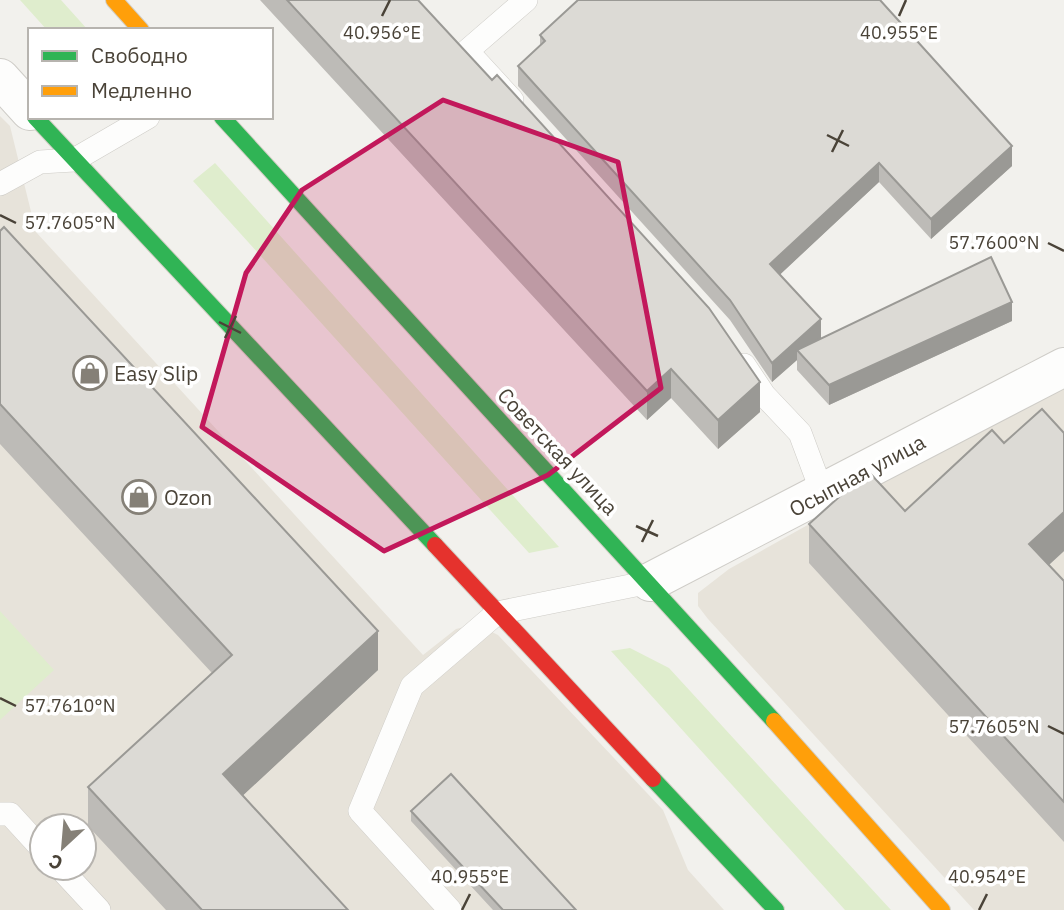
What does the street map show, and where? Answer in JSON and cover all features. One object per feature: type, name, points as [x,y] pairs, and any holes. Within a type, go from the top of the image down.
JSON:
[{"type":"main road","points":[[114,0],[139,28]]},
{"type":"main road","points":[[37,119],[776,910]]},
{"type":"main road","name":"Советская улица","points":[[224,119],[650,582],[942,910]]},
{"type":"street","points":[[0,78],[28,109]]},
{"type":"street","name":"Осыпная улица","points":[[650,582],[1064,367]]},
{"type":"lane","points":[[523,113],[467,51],[526,0]]},
{"type":"lane","points":[[0,184],[40,162],[74,160],[145,119]]},
{"type":"lane","points":[[735,351],[764,395],[800,433],[822,492]]},
{"type":"lane","points":[[450,910],[360,811],[412,686],[497,613],[650,582]]},
{"type":"lane","points":[[0,814],[10,814],[28,834]]},
{"type":"lane","points":[[73,882],[99,910]]},
{"type":"highlighted area","points":[[443,100],[618,162],[661,388],[548,475],[384,551],[202,427],[246,273],[302,190]]},
{"type":"shaded area","points":[[0,116],[10,126],[36,232],[423,655],[456,629],[476,624],[498,635],[663,810],[688,870],[724,910],[0,910]]},
{"type":"shaded area","points":[[1064,389],[1064,910],[974,910],[708,619],[698,606],[698,593],[729,569],[990,423]]},
{"type":"green space","points":[[20,0],[61,0],[86,28],[45,28]]},
{"type":"green space","points":[[215,163],[559,547],[529,553],[193,181]]},
{"type":"green space","points":[[0,611],[54,670],[0,720]]},
{"type":"green space","points":[[630,648],[669,668],[891,910],[845,910],[611,651]]},
{"type":"building","points":[[287,0],[418,0],[492,80],[497,75],[709,308],[760,382],[718,420],[671,369],[647,391]]},
{"type":"building","points":[[578,0],[880,0],[1012,146],[931,219],[879,163],[770,264],[821,319],[772,363],[730,300],[518,66],[545,41],[540,35]]},
{"type":"building","points":[[4,227],[378,631],[223,774],[348,910],[202,910],[88,787],[232,655],[0,404],[0,231]]},
{"type":"building","points":[[991,257],[1012,302],[829,385],[797,350]]},
{"type":"building","points":[[1042,409],[1064,433],[1064,512],[1029,544],[1064,581],[1064,802],[809,524],[868,471],[905,511],[992,430],[1004,443]]},
{"type":"building","points":[[451,774],[576,910],[503,910],[411,811]]},
{"type":"traffic: fast","points":[[37,119],[435,545]]},
{"type":"traffic: fast","points":[[224,119],[774,721]]},
{"type":"traffic: fast","points":[[653,779],[776,910]]},
{"type":"traffic: slow","points":[[114,0],[139,28]]},
{"type":"traffic: slow","points":[[774,721],[942,910]]},
{"type":"traffic: jam","points":[[435,545],[653,779]]},
{"type":"place","name":"Easy Slip","points":[[90,373]]},
{"type":"place","name":"Ozon","points":[[139,497]]}]
